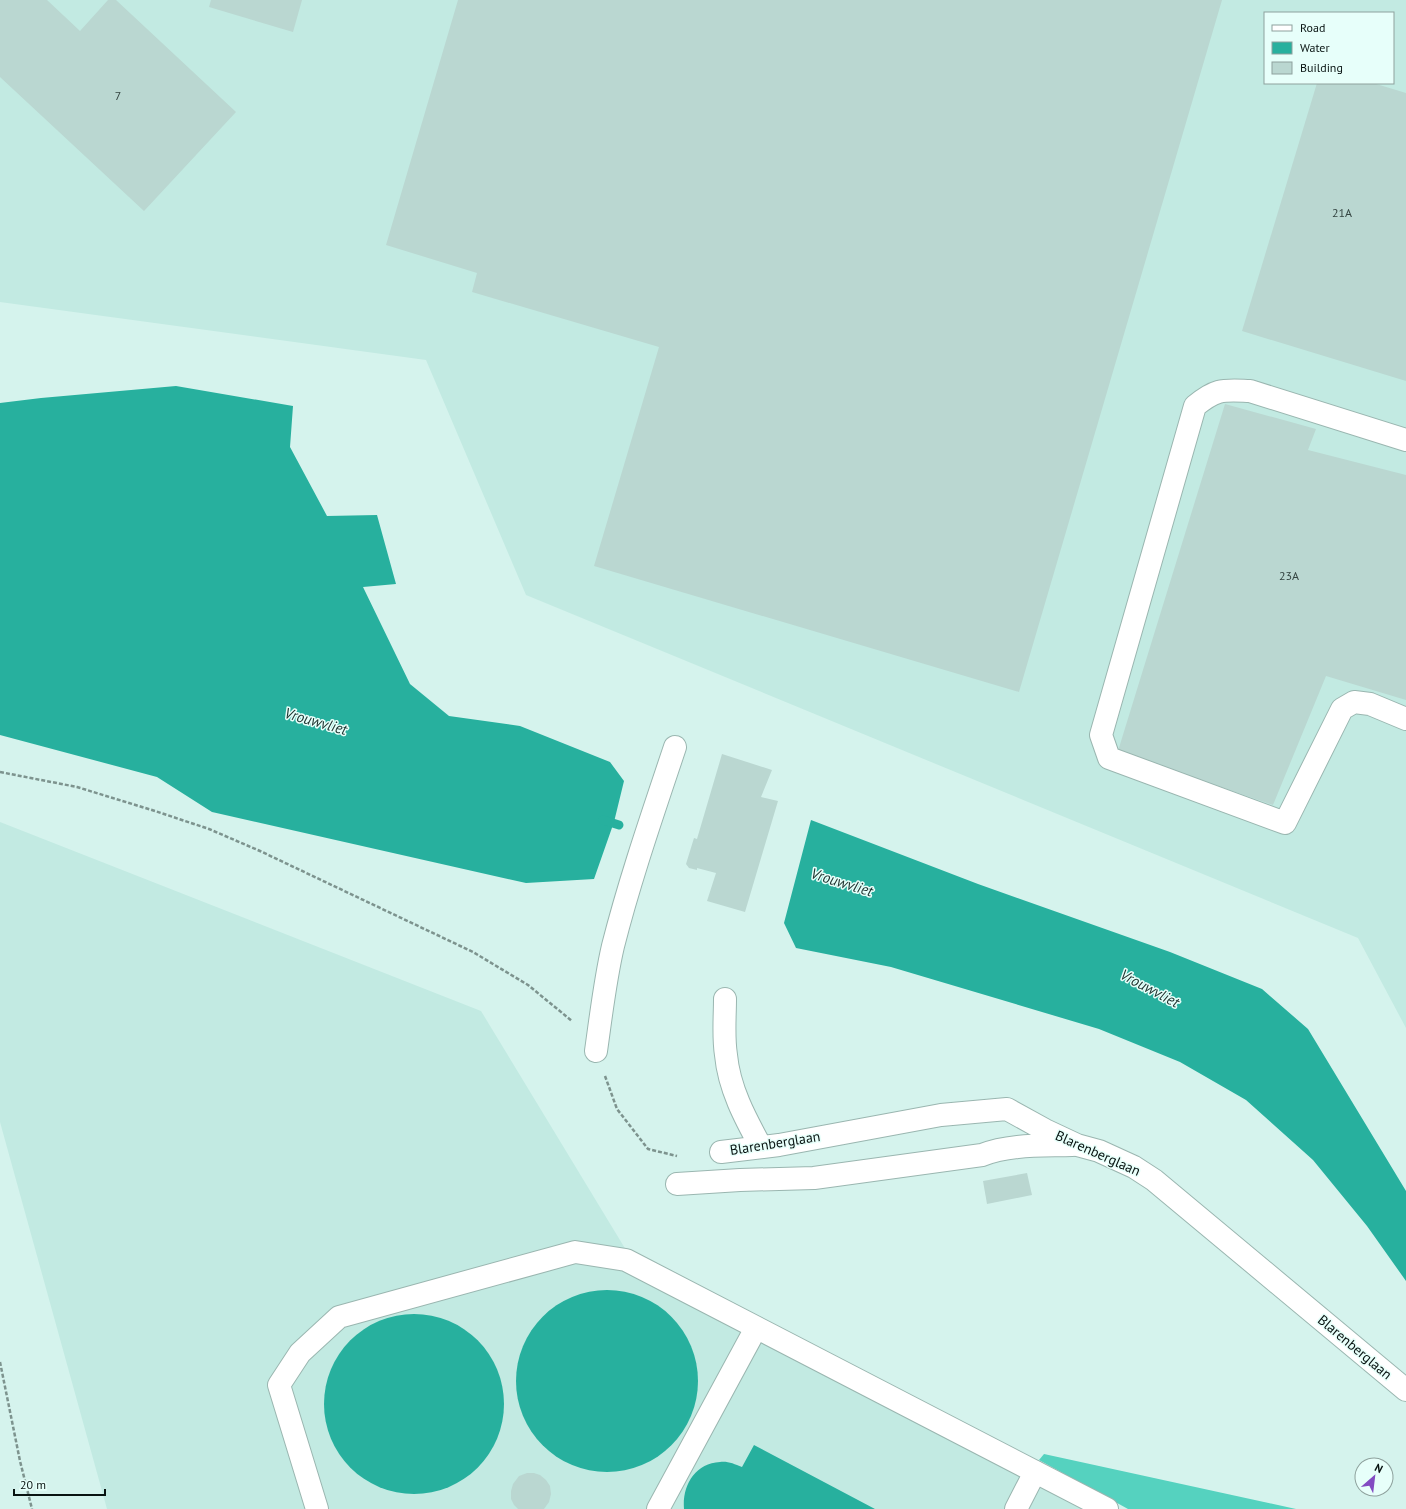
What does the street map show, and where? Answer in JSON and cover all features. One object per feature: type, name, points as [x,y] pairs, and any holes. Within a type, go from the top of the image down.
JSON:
[{"type":"street","points":[[1406,440],[1250,391],[1224,390],[1208,396],[1196,406],[1101,735],[1109,758],[1285,822],[1342,709],[1354,702],[1370,704],[1406,719]]},
{"type":"street","points":[[596,1051],[613,946],[641,850],[675,747]]},
{"type":"street","points":[[725,999],[726,1055],[733,1087],[745,1118],[761,1147]]},
{"type":"street","name":"Blarenberglaan","points":[[721,1152],[761,1147],[941,1115],[1007,1109],[1045,1130],[1077,1145],[1099,1151],[1134,1167],[1154,1180],[1406,1390]]},
{"type":"street","points":[[677,1184],[740,1180],[814,1178],[982,1154],[995,1149],[1077,1145]]},
{"type":"street","points":[[317,1509],[279,1385],[300,1353],[339,1317],[575,1252],[626,1260],[1107,1509]]},
{"type":"street","points":[[658,1509],[756,1328]]},
{"type":"street","points":[[1016,1509],[1035,1472]]},
{"type":"path","points":[[0,772],[77,787],[209,829],[260,851],[473,952],[528,985],[570,1019],[596,1051],[617,1109],[648,1149],[684,1158],[721,1152]]},
{"type":"path","points":[[0,1362],[20,1461],[32,1509]]},
{"type":"shaded area","points":[[0,0],[1406,0],[1406,1028],[1358,938],[526,595],[426,360],[0,302]]},
{"type":"shaded area","points":[[0,822],[481,1011],[626,1250],[1108,1509],[107,1509],[0,1122]]},
{"type":"shaded area","points":[[1044,1454],[1296,1509],[1128,1509],[1039,1460]]},
{"type":"water","points":[[176,386],[293,406],[290,447],[327,516],[377,515],[396,584],[363,587],[410,684],[449,716],[520,726],[610,762],[624,781],[614,822],[594,879],[526,883],[212,812],[157,777],[0,735],[0,403]]},
{"type":"water","points":[[811,820],[978,884],[1170,952],[1262,989],[1308,1029],[1406,1191],[1406,1281],[1367,1226],[1313,1160],[1246,1100],[1180,1062],[1099,1029],[891,967],[796,948],[784,923]]},
{"type":"water","points":[[607,1290],[625,1292],[642,1297],[650,1301],[671,1317],[687,1338],[691,1346],[696,1363],[698,1381],[696,1399],[691,1416],[687,1424],[671,1445],[650,1461],[642,1465],[625,1470],[607,1472],[589,1470],[572,1465],[564,1461],[543,1445],[527,1424],[523,1416],[518,1399],[516,1381],[518,1363],[523,1346],[527,1338],[543,1317],[564,1301],[572,1297],[589,1292]]},
{"type":"water","points":[[405,1314],[423,1314],[449,1320],[457,1324],[478,1340],[494,1361],[498,1369],[503,1386],[503,1422],[498,1439],[494,1447],[478,1468],[457,1484],[449,1488],[432,1493],[405,1494],[388,1491],[371,1484],[357,1474],[344,1461],[334,1447],[327,1430],[324,1413],[324,1395],[327,1378],[334,1361],[344,1347],[357,1334],[371,1324],[388,1317]]},
{"type":"water","points":[[754,1445],[875,1509],[684,1509],[685,1492],[692,1477],[697,1471],[711,1463],[720,1462],[728,1462],[742,1467]]},
{"type":"building","points":[[0,0],[47,0],[80,31],[108,0],[116,0],[236,112],[144,211],[0,77]]},
{"type":"building","points":[[211,0],[302,0],[293,32],[209,7]]},
{"type":"building","points":[[458,0],[1222,0],[1019,692],[594,566],[659,347],[472,292],[477,273],[386,245]]},
{"type":"building","points":[[1317,84],[1376,84],[1406,93],[1406,381],[1242,331]]},
{"type":"building","points":[[1225,404],[1316,429],[1308,450],[1406,475],[1406,700],[1326,676],[1273,805],[1118,751]]},
{"type":"building","points":[[722,754],[772,770],[761,797],[778,801],[745,912],[707,901],[716,873],[697,868],[697,870],[689,868],[686,864],[694,838],[697,839]]},
{"type":"building","points":[[1027,1173],[1032,1195],[987,1204],[983,1181]]},
{"type":"building","points":[[527,1473],[540,1475],[550,1486],[551,1494],[549,1502],[544,1509],[518,1509],[511,1499],[513,1484],[519,1476]]},
{"type":"waterway","name":"Vrouwvliet","points":[[603,820],[619,825]]}]
